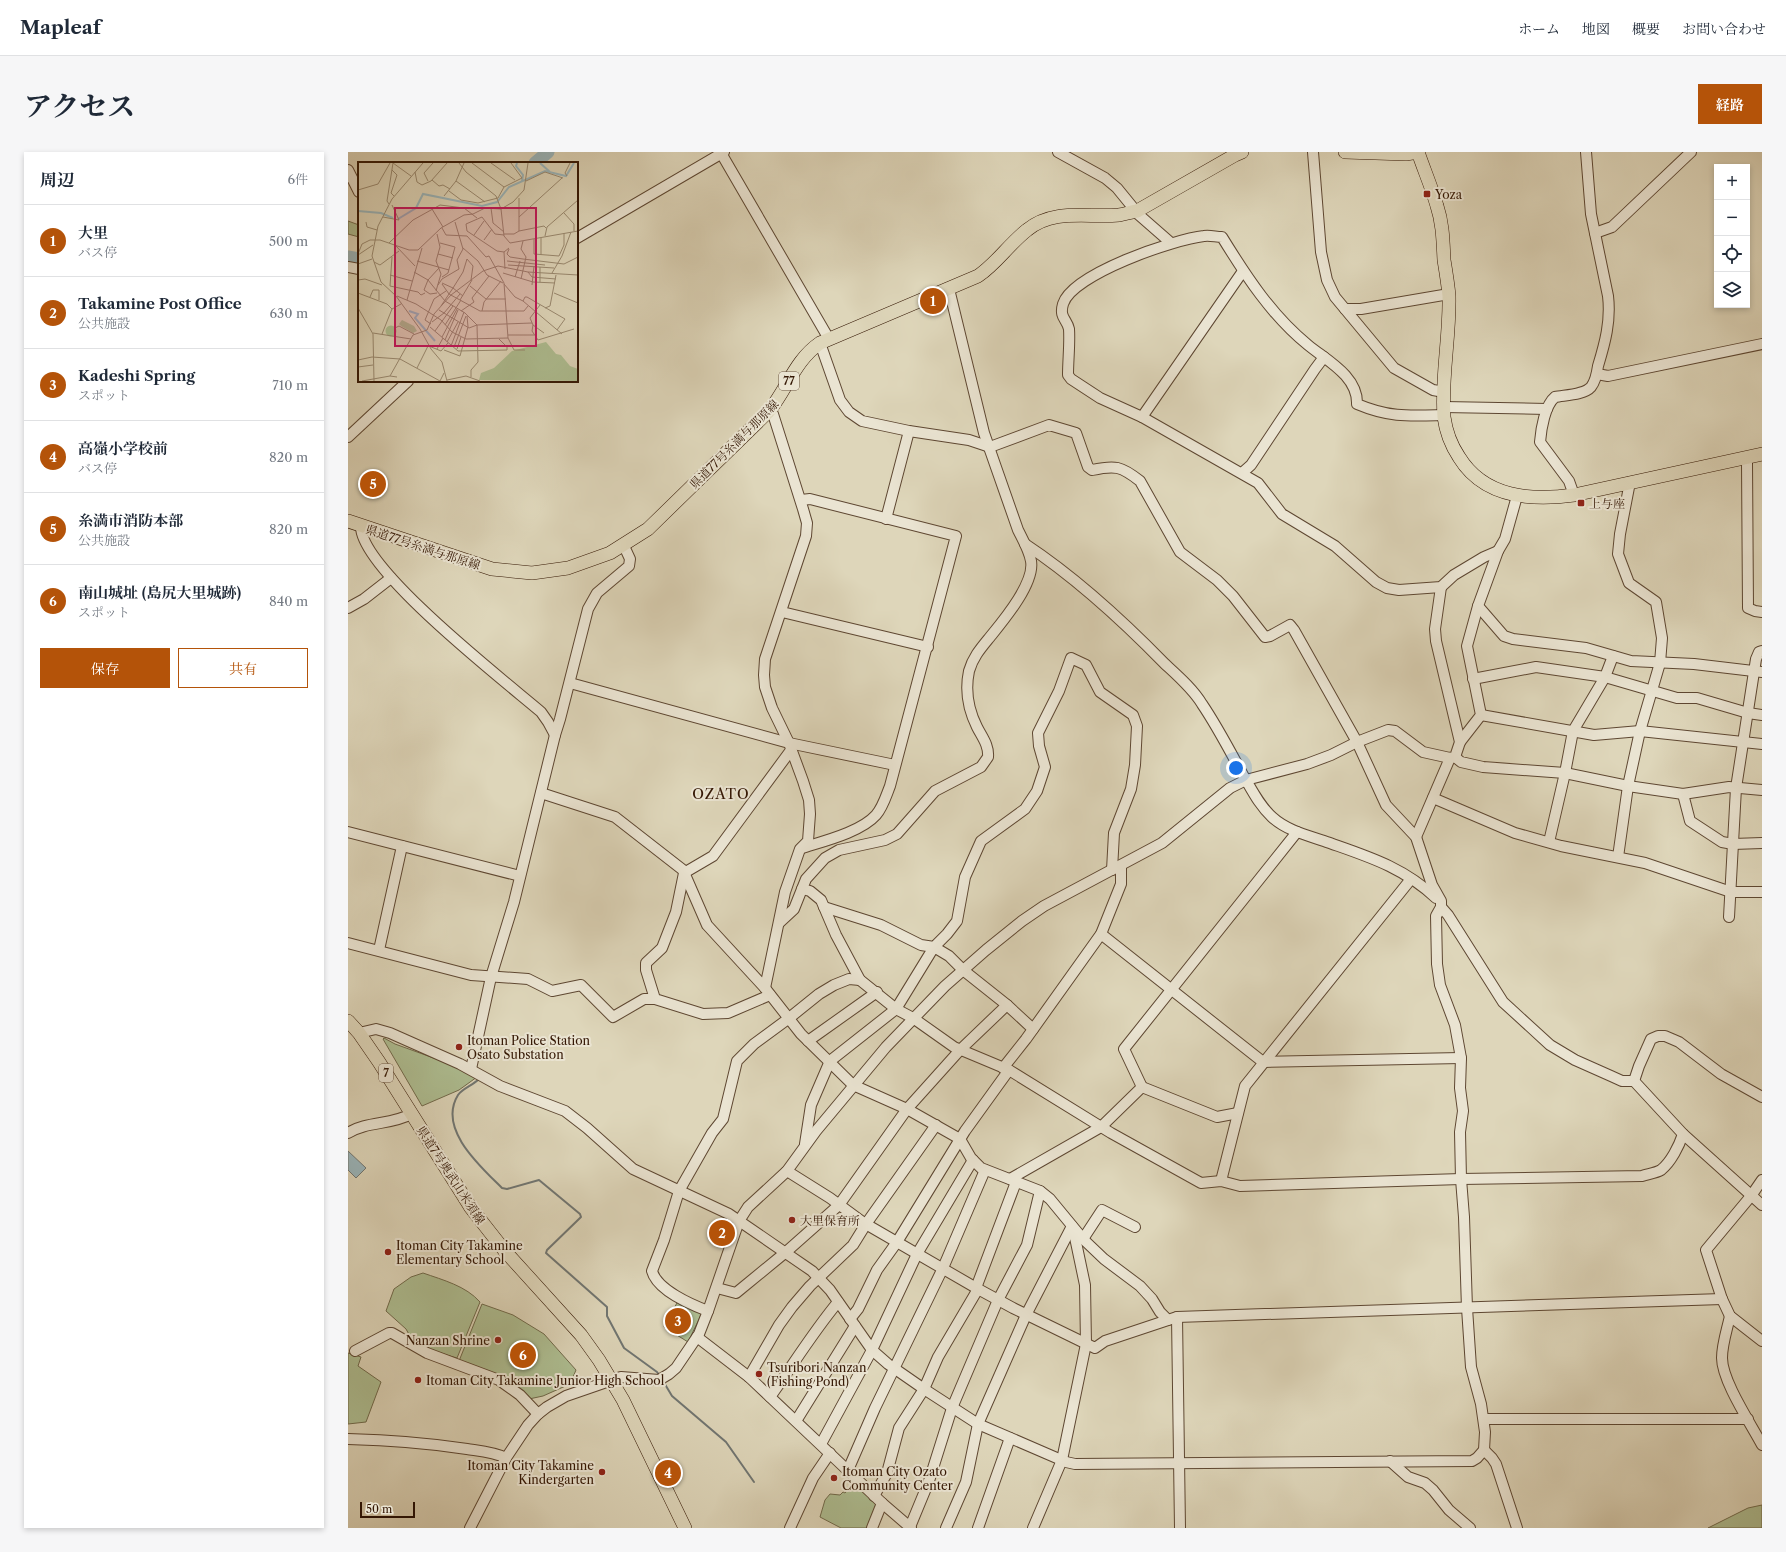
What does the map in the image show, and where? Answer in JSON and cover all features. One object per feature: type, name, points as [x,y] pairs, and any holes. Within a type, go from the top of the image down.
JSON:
[{"type":"main road","points":[[1345,152],[1402,154],[1418,152],[1438,207],[1449,294],[1444,411],[1451,443],[1468,470],[1483,483],[1501,492],[1517,496],[1553,498],[1574,495],[1762,454]]},
{"type":"main road","name":"県道77号糸満与那原線","points":[[348,522],[480,566],[518,573],[541,572],[568,568],[595,559],[624,546],[657,521],[769,411],[780,398],[800,362],[813,348],[825,341],[966,282],[988,269],[1027,230],[1042,221],[1066,215],[1119,215],[1137,211],[1237,153]]},
{"type":"main road","name":"県道7号奥武山米須線","points":[[348,1021],[360,1033],[471,1208],[504,1250],[580,1335],[612,1380],[684,1528]]},
{"type":"street","points":[[1058,152],[1105,178],[1117,188],[1137,211],[1171,243]]},
{"type":"street","points":[[1313,152],[1321,252],[1327,280],[1335,297],[1394,368],[1432,390],[1444,392]]},
{"type":"street","points":[[1574,495],[1569,481],[1540,444],[1540,435],[1547,409],[1555,397],[1586,390],[1591,386],[1597,374],[1607,338],[1609,309],[1607,289],[1591,214],[1586,152]]},
{"type":"street","points":[[1595,233],[1612,227],[1691,152]]},
{"type":"street","points":[[360,1033],[376,1029],[390,1033],[471,1069],[500,1086],[565,1111],[587,1128],[633,1169],[729,1214],[786,1252],[819,1278],[830,1290],[872,1350],[894,1368],[978,1424],[1062,1460],[1075,1464],[1472,1461],[1484,1450],[1484,1419],[1471,1367],[1467,1308],[1464,1217],[1461,1179],[1460,1132],[1463,1111],[1460,1088],[1461,1058],[1455,1025],[1440,985],[1437,964],[1436,916],[1441,904],[1432,885],[1416,837],[1386,805],[1357,742],[1294,630],[1290,625],[1270,636],[1265,637],[1233,596],[1217,580],[1180,552],[1140,481],[1130,474],[1111,466],[1092,470],[1088,467],[1076,432],[1049,425],[990,447],[969,440],[909,431],[862,421],[849,412],[840,400],[825,341],[722,153],[578,237]]},
{"type":"street","points":[[348,170],[358,190]]},
{"type":"street","points":[[1498,551],[1484,557],[1460,571],[1441,587],[1399,590],[1388,588],[1376,582],[1335,546],[1282,514],[1258,483],[1142,417],[1113,405],[1070,379],[1068,375],[1068,328],[1062,317],[1064,303],[1074,289],[1085,280],[1108,268],[1171,243],[1206,236],[1222,237],[1243,271],[1266,302],[1292,332],[1338,368],[1358,395],[1357,404],[1380,412],[1403,416],[1444,411],[1547,409]]},
{"type":"street","points":[[348,267],[358,269]]},
{"type":"street","points":[[1142,417],[1243,271]]},
{"type":"street","points":[[780,922],[794,910],[806,879],[815,867],[831,853],[885,840],[897,834],[936,791],[975,770],[986,762],[988,753],[987,745],[968,706],[969,673],[975,655],[1000,624],[1027,583],[1031,571],[1031,562],[1025,544],[1018,530],[984,433],[949,289]]},
{"type":"street","points":[[1345,309],[1361,309],[1449,294]]},
{"type":"street","points":[[1597,374],[1608,376],[1762,344]]},
{"type":"street","points":[[1242,473],[1251,465],[1324,357]]},
{"type":"street","points":[[348,437],[407,382]]},
{"type":"street","points":[[768,991],[766,975],[780,922],[785,892],[800,849],[808,841],[810,806],[807,792],[790,747],[772,708],[764,681],[765,659],[782,612],[806,536],[807,523],[773,414],[769,411]]},
{"type":"street","points":[[886,519],[909,431]]},
{"type":"street","points":[[1745,458],[1747,463],[1748,608],[1754,611],[1762,612]]},
{"type":"street","points":[[1618,858],[1628,786],[1640,731],[1660,663],[1662,638],[1656,602],[1629,583],[1618,554],[1620,534],[1630,482]]},
{"type":"street","points":[[1481,715],[1467,646],[1478,606],[1498,551],[1505,539],[1517,496]]},
{"type":"street","points":[[800,849],[848,832],[867,823],[884,803],[928,647],[956,536],[810,499],[801,500]]},
{"type":"street","points":[[361,526],[363,540],[391,578],[433,619],[541,712],[555,735]]},
{"type":"street","points":[[1025,544],[1105,606],[1184,682],[1202,703],[1254,795],[1272,817],[1281,824],[1297,832],[1390,865],[1424,887],[1441,904],[1503,1002],[1550,1045],[1575,1060],[1622,1081],[1634,1082],[1683,1134],[1762,1205]]},
{"type":"street","points":[[471,1069],[491,977],[514,902],[588,609],[597,593],[629,566],[630,559],[624,546]]},
{"type":"street","points":[[348,608],[391,578]]},
{"type":"street","points":[[1441,587],[1436,641],[1460,742]]},
{"type":"street","points":[[1478,606],[1502,633],[1508,637],[1522,641],[1586,648],[1632,661],[1694,664],[1758,672]]},
{"type":"street","points":[[782,612],[928,647]]},
{"type":"street","points":[[1729,917],[1736,788],[1748,714],[1758,672],[1756,659],[1759,652],[1762,651]]},
{"type":"street","points":[[1549,842],[1573,731],[1605,677],[1613,656]]},
{"type":"street","points":[[796,1421],[853,1323],[858,1308],[876,1270],[897,1242],[960,1139],[1006,1069],[1101,934],[1121,884],[1116,868],[1114,833],[1131,789],[1135,765],[1137,726],[1133,715],[1100,692],[1086,665],[1071,658],[1059,691],[1038,733],[1039,746],[1045,767],[1037,792],[1025,809],[981,841],[965,877],[956,921],[947,934],[934,947],[896,1009],[830,1061],[811,1105],[805,1148]]},
{"type":"street","points":[[1473,679],[1536,667],[1605,677],[1677,698],[1697,698],[1748,714],[1762,715]]},
{"type":"street","points":[[570,683],[790,747],[895,765]]},
{"type":"street","points":[[1416,837],[1460,742],[1481,715]]},
{"type":"street","points":[[1481,715],[1594,735],[1640,731],[1762,744]]},
{"type":"street","points":[[470,1528],[506,1458],[528,1425],[538,1414],[566,1396],[612,1380],[627,1377],[659,1380],[669,1374],[685,1356],[697,1337],[708,1311],[739,1222],[748,1207],[787,1171],[854,1085],[913,1018],[963,970],[1033,913],[1058,898],[1162,843],[1223,793],[1246,780],[1307,764],[1388,730],[1395,731],[1423,752],[1453,757],[1461,762],[1483,767],[1565,773],[1628,786],[1683,794],[1729,787],[1762,790]]},
{"type":"street","points":[[655,999],[646,970],[646,963],[662,948],[676,912],[684,873],[713,856],[790,747]]},
{"type":"street","points":[[541,793],[615,816],[683,870],[707,925],[768,991],[788,1019],[808,1042],[854,1085],[907,1109],[960,1139],[973,1160],[981,1168],[1040,1191],[1050,1199],[1083,1239],[1104,1259],[1140,1286],[1152,1299],[1160,1312],[1173,1318]]},
{"type":"street","points":[[1683,794],[1690,821],[1722,842],[1734,844],[1762,843]]},
{"type":"street","points":[[1433,798],[1515,833],[1645,863],[1731,892],[1762,892]]},
{"type":"street","points":[[348,832],[520,876]]},
{"type":"street","points":[[1238,1113],[1216,1117],[1142,1087],[1124,1049],[1297,832]]},
{"type":"street","points":[[379,950],[402,846]]},
{"type":"street","points":[[1221,1181],[1245,1086],[1411,878]]},
{"type":"street","points":[[802,889],[810,891],[821,900],[836,935],[860,980],[896,1009],[913,1018],[954,1047],[1006,1069],[1101,1127],[1201,1183],[1221,1181],[1240,1186],[1461,1179],[1642,1176],[1660,1170],[1680,1143],[1683,1134]]},
{"type":"street","points":[[824,907],[881,925],[921,945],[934,947],[949,956],[963,970],[1007,1005],[1033,1029]]},
{"type":"street","points":[[1101,934],[1263,1062],[1461,1058]]},
{"type":"street","points":[[348,943],[472,975],[528,979],[552,991],[580,985],[613,1017],[644,999],[655,999],[703,1014],[728,1013],[768,991]]},
{"type":"street","points":[[708,1311],[675,1296],[661,1285],[652,1274],[679,1191],[712,1133],[723,1119],[738,1061],[754,1044],[819,994],[834,985],[849,979],[860,980]]},
{"type":"street","points":[[808,1042],[876,992]]},
{"type":"street","points":[[717,1288],[736,1294],[839,1205],[907,1109],[960,1050],[1007,1005]]},
{"type":"street","points":[[1634,1082],[1639,1066],[1651,1039],[1658,1036],[1665,1036],[1679,1042],[1721,1074],[1762,1097]]},
{"type":"street","points":[[874,1496],[887,1473],[899,1428],[924,1389],[938,1357],[977,1288],[1013,1181],[1101,1127],[1142,1087]]},
{"type":"street","points":[[348,1133],[371,1125],[402,1119],[411,1114]]},
{"type":"street","points":[[749,1377],[779,1325],[792,1307],[853,1245],[866,1224],[936,1125]]},
{"type":"street","points":[[821,1444],[872,1350],[917,1254],[973,1160]]},
{"type":"street","points":[[848,1470],[894,1368],[943,1268],[985,1170]]},
{"type":"street","points":[[787,1171],[866,1224],[917,1254],[1026,1315],[1096,1348],[1104,1341],[1173,1318],[1722,1299]]},
{"type":"street","points":[[1762,1180],[1751,1196],[1706,1250],[1722,1299],[1730,1316],[1762,1341]]},
{"type":"street","points":[[697,1337],[749,1377],[874,1496],[911,1528],[929,1481],[952,1408],[998,1300],[1027,1245],[1040,1191]]},
{"type":"street","points":[[1083,1239],[1102,1210],[1135,1227]]},
{"type":"street","points":[[946,1528],[966,1482],[978,1424],[1026,1315],[1072,1226]]},
{"type":"street","points":[[1032,1528],[1062,1460],[1086,1344],[1085,1285],[1072,1226]]},
{"type":"street","points":[[770,1397],[798,1358],[816,1328],[838,1302]]},
{"type":"street","points":[[1730,1316],[1723,1344],[1722,1360],[1730,1384],[1762,1445]]},
{"type":"street","points":[[1173,1318],[1180,1528]]},
{"type":"street","points":[[354,1351],[388,1333],[392,1333],[427,1353],[499,1380],[520,1395],[538,1414]]},
{"type":"street","points":[[1484,1419],[1748,1419]]},
{"type":"street","points":[[978,1528],[1010,1438]]},
{"type":"street","points":[[348,1439],[458,1448],[498,1454],[506,1458]]},
{"type":"street","points":[[1484,1450],[1496,1464],[1517,1528]]},
{"type":"street","points":[[790,1528],[813,1478],[830,1453]]},
{"type":"street","points":[[1390,1461],[1408,1477],[1425,1484],[1433,1490],[1449,1510],[1470,1528]]},
{"type":"street","points":[[872,1528],[882,1503]]},
{"type":"green space","points":[[348,221],[358,225],[358,237],[348,234]]},
{"type":"green space","points":[[384,1038],[395,1044],[442,1061],[477,1077],[459,1090],[422,1106],[383,1039]]},
{"type":"green space","points":[[423,1273],[461,1288],[474,1296],[480,1302],[457,1358],[429,1350],[411,1338],[406,1329],[386,1311],[394,1289],[411,1277]]},
{"type":"green space","points":[[678,1301],[702,1313],[688,1342],[664,1327]]},
{"type":"green space","points":[[482,1304],[513,1315],[544,1334],[576,1370],[570,1384],[543,1396],[529,1399],[523,1392],[507,1380],[459,1361]]},
{"type":"green space","points":[[348,1353],[361,1357],[358,1366],[381,1382],[366,1422],[348,1424]]},
{"type":"green space","points":[[854,1483],[879,1505],[869,1528],[841,1528],[820,1517],[825,1500],[830,1494],[840,1495],[843,1492],[845,1493]]},
{"type":"green space","points":[[1762,1505],[1762,1528],[1708,1528],[1748,1508]]},
{"type":"water","points":[[348,1151],[366,1168],[356,1178],[348,1170]]},
{"type":"waterway","points":[[536,162],[548,152]]},
{"type":"waterway","points":[[348,257],[358,259]]},
{"type":"waterway","points":[[479,1079],[458,1095],[453,1108],[453,1121],[457,1134],[464,1146],[473,1158],[502,1188],[507,1189],[539,1180],[580,1214],[581,1217],[547,1250],[546,1253],[607,1307],[607,1316],[624,1348],[657,1372],[660,1376]]},
{"type":"waterway","points":[[663,1381],[672,1396],[726,1442],[754,1482]]},
{"type":"place","name":"Yoza","points":[[1427,194]]},
{"type":"place","name":"大里","points":[[933,301]]},
{"type":"place","name":"糸満市消防本部","points":[[373,484]]},
{"type":"place","name":"上与座","points":[[1581,503]]},
{"type":"place","name":"Itoman Police Station Osato Substation","points":[[459,1047]]},
{"type":"place","name":"大里保育所","points":[[792,1220]]},
{"type":"place","name":"Takamine Post Office","points":[[722,1233]]},
{"type":"place","name":"Itoman City Takamine Elementary School","points":[[388,1252]]},
{"type":"place","name":"Kadeshi Spring","points":[[678,1321]]},
{"type":"place","name":"Nanzan Shrine","points":[[498,1340]]},
{"type":"place","name":"南山城址 (島尻大里城跡)","points":[[523,1355]]},
{"type":"place","name":"Tsuribori Nanzan (Fishing Pond)","points":[[759,1374]]},
{"type":"place","name":"Itoman City Takamine Junior High School","points":[[418,1380]]},
{"type":"place","name":"Itoman City Takamine Kindergarten","points":[[602,1472]]},
{"type":"place","name":"高嶺小学校前","points":[[668,1473]]},
{"type":"place","name":"Itoman City Ozato Community Center","points":[[834,1478]]},
{"type":"district","name":"OZATO","points":[[721,794]]}]
